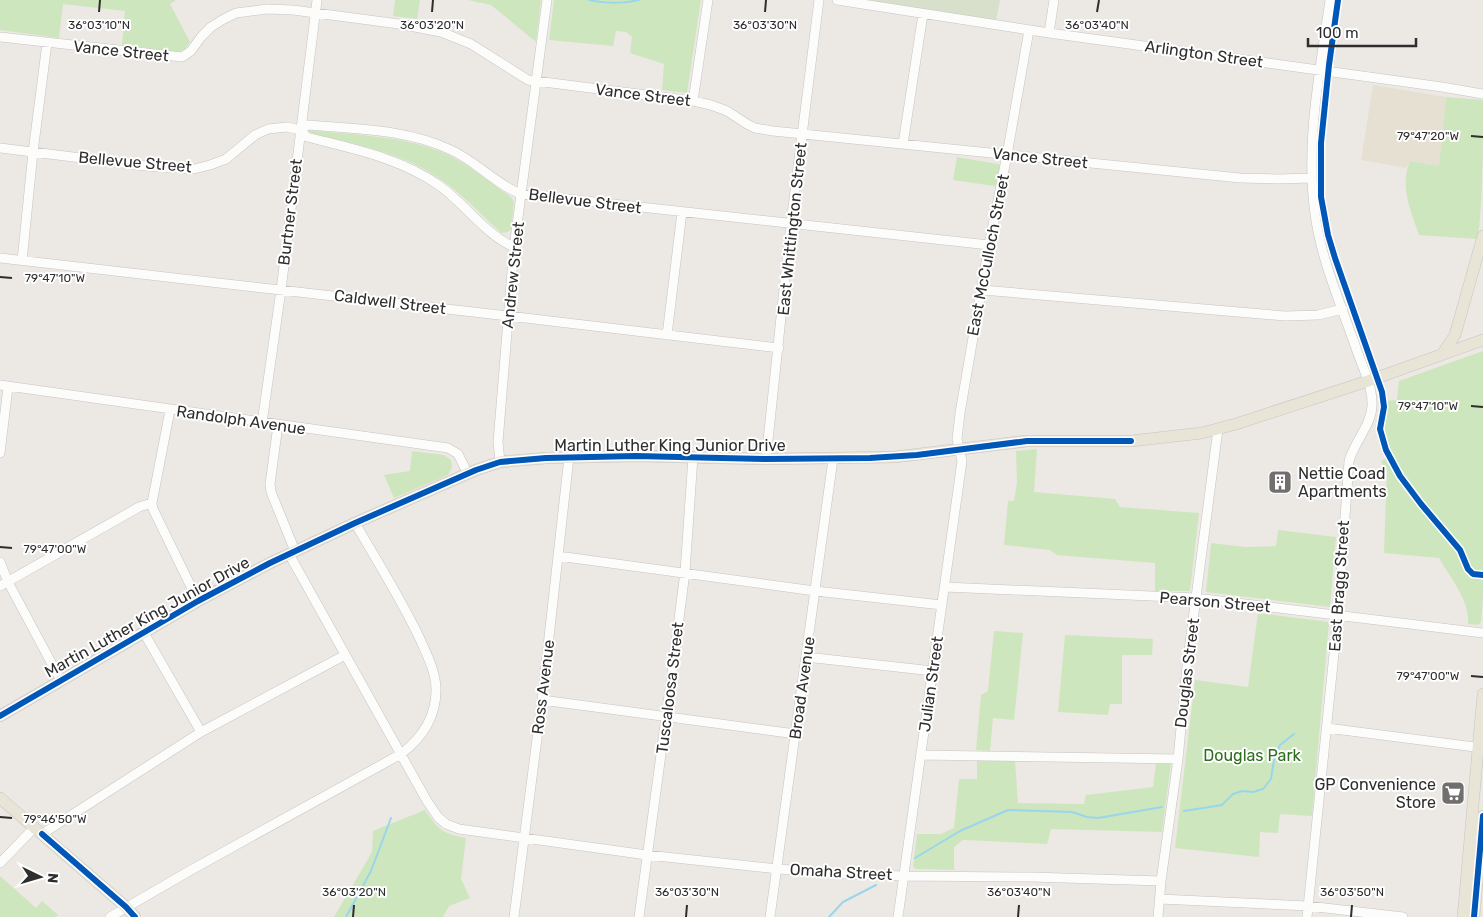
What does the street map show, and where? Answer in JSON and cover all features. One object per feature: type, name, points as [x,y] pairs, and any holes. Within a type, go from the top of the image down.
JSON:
[{"type":"main road","points":[[1443,353],[1455,335],[1483,236]]},
{"type":"main road","name":"Martin Luther King Junior Drive","points":[[0,716],[198,601],[292,553],[355,523],[500,462],[569,457],[834,459],[895,457],[1027,441],[1130,441],[1202,433],[1368,381],[1480,341]]},
{"type":"main road","points":[[1474,917],[1483,694]]},
{"type":"main road","points":[[0,798],[126,907],[135,917]]},
{"type":"main road","points":[[1463,917],[1476,863],[1483,816]]},
{"type":"street","name":"Burtner Street","points":[[262,423],[318,0]]},
{"type":"street","name":"Andrew Street","points":[[500,462],[498,442],[514,247],[546,0]]},
{"type":"street","points":[[693,101],[708,0]]},
{"type":"street","name":"East Whittington Street","points":[[766,459],[791,223],[820,0]]},
{"type":"street","name":"Arlington Street","points":[[836,0],[1029,30],[1483,94]]},
{"type":"street","points":[[1050,33],[1054,0]]},
{"type":"street","name":"East Bragg Street","points":[[1307,917],[1338,615],[1349,461],[1352,448],[1369,420],[1372,405],[1368,381],[1323,252],[1315,217],[1310,178],[1313,123],[1330,0]]},
{"type":"street","name":"Vance Street","points":[[0,38],[182,57],[190,51],[211,27],[236,13],[268,9],[316,13],[399,24],[441,32],[471,44],[528,80],[693,101],[727,111],[755,128],[773,132],[1240,178],[1310,178]]},
{"type":"street","points":[[903,144],[923,14]]},
{"type":"street","name":"East McCulloch Street","points":[[960,450],[956,439],[960,413],[1029,30]]},
{"type":"street","points":[[22,261],[47,43]]},
{"type":"street","name":"Bellevue Street","points":[[0,148],[146,166],[194,168],[210,166],[226,158],[255,135],[268,129],[287,128],[300,130],[308,125],[396,134],[423,139],[466,158],[507,187],[522,194],[989,245]]},
{"type":"street","points":[[300,130],[307,137],[391,160],[409,168],[439,186],[501,240],[514,247]]},
{"type":"street","points":[[667,335],[682,212]]},
{"type":"street","name":"Caldwell Street","points":[[0,258],[779,348]]},
{"type":"street","points":[[982,290],[1285,316],[1318,315],[1343,309]]},
{"type":"street","points":[[0,453],[4,386]]},
{"type":"street","name":"Randolph Avenue","points":[[4,386],[278,426],[448,448],[458,454],[468,474]]},
{"type":"street","points":[[170,410],[152,503],[154,514],[198,601]]},
{"type":"street","name":"Omaha Street","points":[[278,426],[270,484],[292,553],[345,656],[427,801],[438,817],[446,824],[460,829],[647,855],[778,869],[903,876],[1161,881]]},
{"type":"street","name":"Douglas Street","points":[[1158,917],[1218,429]]},
{"type":"street","name":"Julian Street","points":[[898,917],[962,461],[960,450]]},
{"type":"street","name":"Ross Avenue","points":[[514,917],[542,700],[569,457]]},
{"type":"street","name":"Tuscaloosa Street","points":[[638,917],[667,717],[685,572],[693,457]]},
{"type":"street","name":"Broad Avenue","points":[[770,917],[834,459]]},
{"type":"street","points":[[4,584],[140,506],[152,503]]},
{"type":"street","points":[[110,917],[401,754],[421,736],[428,725],[435,701],[435,676],[405,608],[355,523]]},
{"type":"street","points":[[558,556],[815,591],[942,605]]},
{"type":"street","points":[[0,562],[4,584],[60,681]]},
{"type":"street","name":"Pearson Street","points":[[945,587],[1196,598],[1483,634]]},
{"type":"street","points":[[144,632],[201,732]]},
{"type":"street","points":[[0,863],[38,831],[201,732],[345,656]]},
{"type":"street","points":[[806,657],[933,671]]},
{"type":"street","points":[[542,700],[796,734]]},
{"type":"street","points":[[1327,728],[1480,748]]},
{"type":"street","points":[[921,755],[1178,759]]},
{"type":"street","points":[[1160,899],[1308,906],[1403,917]]},
{"type":"shaded area","points":[[1373,85],[1446,97],[1439,166],[1410,161],[1406,168],[1361,160]]},
{"type":"green space","points":[[0,0],[176,0],[170,4],[190,42],[185,49],[178,52],[122,45],[125,11],[63,4],[59,38],[0,30]]},
{"type":"green space","points":[[395,0],[420,0],[417,19],[393,16]]},
{"type":"green space","points":[[468,0],[541,0],[536,42],[491,5]]},
{"type":"green space","points":[[554,0],[701,0],[687,93],[662,90],[664,64],[630,53],[632,37],[626,32],[616,31],[613,46],[549,40]]},
{"type":"green space","points":[[868,0],[1000,0],[996,21]]},
{"type":"green space","points":[[1446,97],[1483,100],[1482,187],[1478,239],[1419,235],[1407,198],[1406,179],[1410,161],[1439,166]]},
{"type":"green space","points":[[309,130],[391,139],[423,146],[449,155],[511,197],[514,202],[511,229],[508,232],[501,233],[448,185],[410,162],[360,145],[309,133]]},
{"type":"green space","points":[[957,157],[1004,165],[1001,187],[953,180]]},
{"type":"green space","points":[[1483,351],[1483,596],[1481,622],[1478,625],[1468,624],[1468,615],[1463,598],[1439,558],[1384,553],[1387,471],[1381,462],[1386,457],[1412,497],[1455,549],[1464,567],[1469,564],[1459,544],[1408,481],[1386,444],[1382,428],[1387,401],[1397,400],[1399,381]]},
{"type":"green space","points":[[1037,449],[1034,492],[1115,499],[1120,507],[1199,513],[1190,591],[1155,591],[1155,563],[1057,555],[1050,550],[1004,545],[1008,501],[1014,501],[1017,482],[1016,451]]},
{"type":"green space","points":[[412,451],[444,455],[451,460],[452,467],[448,475],[394,498],[384,475],[410,471]]},
{"type":"green space","points":[[1278,530],[1336,537],[1330,607],[1206,592],[1211,543],[1245,547],[1276,546]]},
{"type":"green space","name":"Douglas Park","points":[[1258,613],[1329,622],[1312,816],[1280,814],[1278,833],[1260,832],[1259,857],[1175,848],[1195,680],[1248,687]]},
{"type":"green space","points":[[994,631],[1023,633],[1014,720],[993,718],[990,751],[976,750],[981,695],[988,691]]},
{"type":"green space","points":[[1065,635],[1153,639],[1152,655],[1122,655],[1122,704],[1110,704],[1108,715],[1058,712]]},
{"type":"green space","points":[[977,761],[1015,761],[1018,803],[1084,804],[1086,795],[1153,787],[1156,763],[1171,763],[1162,832],[1051,829],[1047,844],[963,840],[954,847],[954,870],[916,869],[913,867],[917,834],[941,834],[954,828],[959,779],[977,779]]},
{"type":"green space","points":[[425,810],[441,830],[466,838],[461,879],[470,898],[449,906],[443,917],[334,917],[372,852],[373,831]]},
{"type":"green space","points":[[0,876],[36,908],[42,901],[58,915],[56,917],[0,917]]},
{"type":"waterway","points":[[589,0],[614,3],[639,0]]},
{"type":"waterway","points":[[1184,811],[1222,805],[1233,794],[1263,789],[1271,779],[1274,760],[1280,745],[1294,734]]},
{"type":"waterway","points":[[915,858],[960,831],[1008,810],[1072,812],[1098,818],[1162,807]]},
{"type":"waterway","points":[[346,917],[371,871],[391,818]]},
{"type":"waterway","points":[[829,917],[843,902],[876,885]]},
{"type":"cycle path","points":[[1338,0],[1321,143],[1321,197],[1328,235],[1382,392],[1384,407],[1380,429],[1386,450],[1400,476],[1460,550],[1468,569],[1473,574],[1483,575]]},
{"type":"cycle path","points":[[0,716],[198,601],[270,563],[355,523],[476,470],[500,462],[546,458],[636,456],[766,459],[870,458],[917,455],[1027,441],[1131,441]]},
{"type":"cycle path","points":[[1474,917],[1483,816]]},
{"type":"cycle path","points":[[42,834],[135,917]]},
{"type":"place","name":"Nettie Coad Apartments","points":[[1280,482]]},
{"type":"place","name":"GP Convenience Store","points":[[1453,793]]}]
